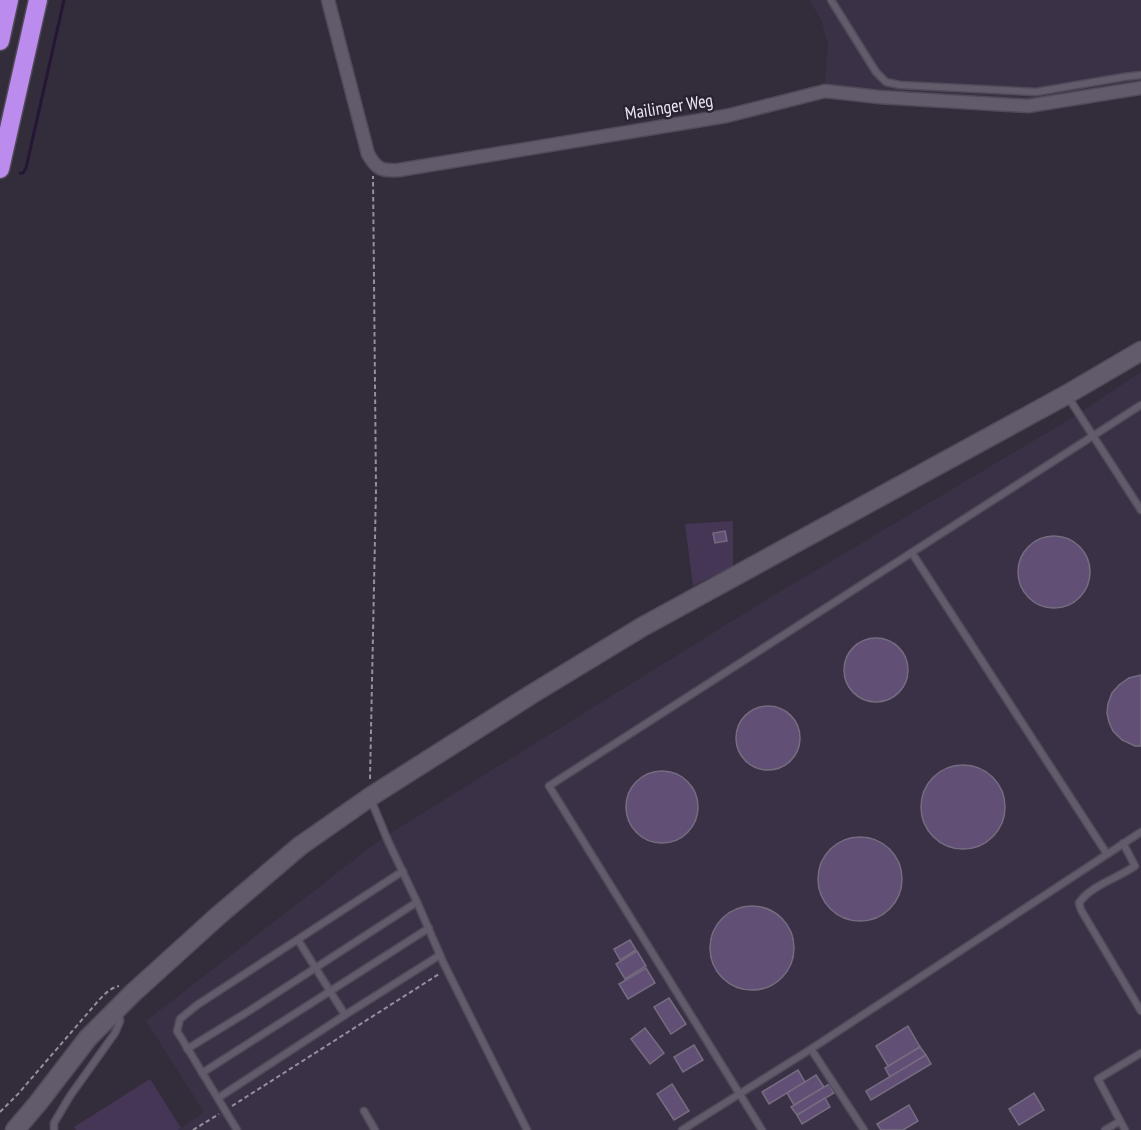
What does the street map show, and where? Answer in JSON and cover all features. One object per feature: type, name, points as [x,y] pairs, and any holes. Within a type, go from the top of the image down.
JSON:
[{"type":"highway","points":[[0,41],[9,0]]},
{"type":"highway","points":[[0,169],[38,0]]},
{"type":"street","points":[[328,0],[368,154],[374,164]]},
{"type":"street","name":"Mailinger Weg","points":[[374,164],[384,171],[399,170],[726,116],[825,91],[879,97],[1028,106],[1141,88]]},
{"type":"street","points":[[15,1130],[88,1038],[134,992],[300,846],[370,797],[642,627],[1141,351]]},
{"type":"lane","points":[[831,0],[876,72],[886,82],[900,85],[1036,92],[1141,75]]},
{"type":"lane","points":[[1066,394],[1141,510]]},
{"type":"lane","points":[[762,1130],[549,786],[1141,405]]},
{"type":"lane","points":[[912,553],[1107,854]]},
{"type":"lane","points":[[370,797],[440,955],[526,1130]]},
{"type":"lane","points":[[682,1130],[1141,832]]},
{"type":"lane","points":[[1124,843],[1135,866],[1093,890],[1079,903],[1141,1011]]},
{"type":"lane","points":[[237,1130],[177,1031],[180,1019],[403,871]]},
{"type":"lane","points":[[187,1048],[249,1011],[417,902]]},
{"type":"lane","points":[[202,1073],[429,928]]},
{"type":"lane","points":[[298,940],[345,1015]]},
{"type":"lane","points":[[218,1098],[440,955]]},
{"type":"lane","points":[[54,1130],[54,1122],[70,1096],[115,1033],[120,1021],[120,1012],[116,1009]]},
{"type":"lane","points":[[811,1048],[864,1130]]},
{"type":"lane","points":[[1125,1130],[1098,1079],[1141,1053]]},
{"type":"lane","points":[[364,1111],[375,1130]]},
{"type":"lane","points":[[1105,1130],[1120,1121]]},
{"type":"path","points":[[370,797],[376,489],[372,181],[374,164]]},
{"type":"path","points":[[192,1130],[447,969]]},
{"type":"path","points":[[0,1112],[107,992],[113,987],[122,986],[134,992]]},
{"type":"shaded area","points":[[809,0],[1141,0],[1141,84],[1032,102],[882,93],[825,86],[828,44],[821,19]]},
{"type":"shaded area","points":[[1141,372],[1141,1130],[178,1130],[204,1112],[146,1021],[381,839],[766,600],[1075,416]]},
{"type":"shaded area","points":[[733,521],[733,566],[693,586],[685,524]]},
{"type":"shaded area","points":[[150,1079],[181,1128],[178,1130],[76,1130],[74,1127]]},
{"type":"building","points":[[725,531],[727,541],[715,543],[713,533]]},
{"type":"building","points":[[1054,536],[1074,542],[1084,552],[1090,572],[1084,592],[1074,602],[1054,608],[1034,602],[1024,592],[1018,572],[1024,552],[1034,542]]},
{"type":"building","points":[[876,638],[894,644],[902,652],[908,670],[902,688],[894,696],[876,702],[858,696],[850,688],[844,670],[850,652],[858,644]]},
{"type":"building","points":[[1141,675],[1141,746],[1135,746],[1122,740],[1113,731],[1107,713],[1112,693],[1119,685],[1129,678]]},
{"type":"building","points":[[768,706],[786,712],[794,720],[800,738],[794,756],[786,764],[768,770],[750,764],[742,756],[736,738],[742,720],[750,712]]},
{"type":"building","points":[[963,765],[979,768],[993,777],[1002,791],[1005,807],[1002,823],[993,837],[979,846],[963,849],[947,846],[933,837],[924,823],[921,807],[924,791],[933,777],[947,768]]},
{"type":"building","points":[[662,771],[682,777],[692,787],[698,807],[692,827],[682,837],[662,843],[642,837],[632,827],[626,807],[632,787],[642,777]]},
{"type":"building","points":[[860,837],[876,840],[890,849],[899,863],[902,879],[899,895],[890,909],[876,918],[860,921],[844,918],[830,909],[821,895],[818,879],[821,863],[830,849],[844,840]]},
{"type":"building","points":[[752,906],[768,909],[782,918],[791,932],[794,948],[791,964],[782,978],[768,987],[752,990],[736,987],[722,978],[713,964],[710,948],[713,932],[722,918],[736,909]]},
{"type":"building","points":[[630,940],[636,950],[620,960],[614,949]]},
{"type":"building","points":[[637,951],[646,966],[625,979],[616,964]]},
{"type":"building","points":[[646,968],[655,983],[628,999],[619,984]]},
{"type":"building","points":[[669,998],[686,1024],[671,1034],[654,1007]]},
{"type":"building","points":[[908,1026],[920,1047],[888,1066],[876,1046]]},
{"type":"building","points":[[645,1028],[664,1053],[650,1064],[631,1039]]},
{"type":"building","points":[[694,1045],[703,1060],[683,1072],[674,1057]]},
{"type":"building","points":[[920,1047],[926,1055],[890,1077],[885,1068]]},
{"type":"building","points":[[926,1055],[931,1064],[871,1100],[866,1091]]},
{"type":"building","points":[[798,1070],[805,1082],[769,1104],[762,1092]]},
{"type":"building","points":[[816,1075],[824,1087],[794,1105],[787,1093]]},
{"type":"building","points":[[672,1084],[689,1111],[674,1120],[657,1094]]},
{"type":"building","points":[[829,1084],[834,1093],[797,1115],[791,1107]]},
{"type":"building","points":[[1034,1093],[1044,1110],[1019,1125],[1009,1109]]},
{"type":"building","points":[[825,1098],[830,1107],[802,1124],[797,1115]]},
{"type":"building","points":[[909,1105],[918,1121],[903,1130],[881,1130],[877,1124]]},
{"type":"waterway","points":[[20,173],[23,173],[26,168],[64,0]]}]
